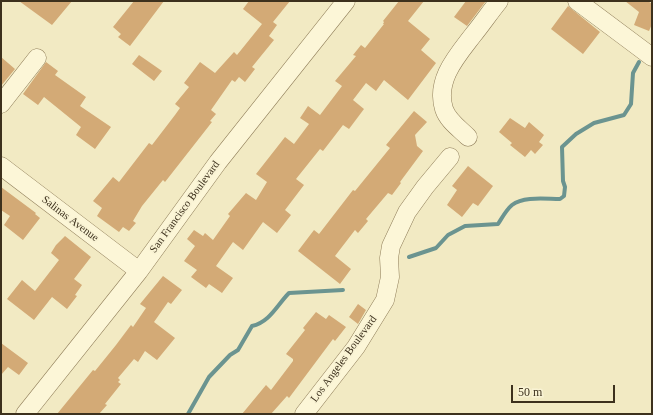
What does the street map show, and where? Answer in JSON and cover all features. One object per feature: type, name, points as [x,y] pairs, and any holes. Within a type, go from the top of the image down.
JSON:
[{"type":"street","name":"San Francisco Boulevard","points":[[25,414],[139,271],[218,162],[346,1]]},
{"type":"street","points":[[468,137],[451,121],[444,109],[442,90],[445,78],[452,62],[499,1]]},
{"type":"street","points":[[577,1],[652,57]]},
{"type":"street","points":[[1,104],[37,58]]},
{"type":"street","name":"Los Angeles Boulevard","points":[[304,414],[356,347],[385,300],[390,277],[389,258],[391,246],[407,212],[425,187],[450,157]]},
{"type":"street","name":"Salinas Avenue","points":[[1,166],[139,271]]},
{"type":"building","points":[[19,1],[72,1],[52,25]]},
{"type":"building","points":[[134,1],[164,1],[130,46],[118,37],[121,34],[113,27]]},
{"type":"building","points":[[249,1],[290,1],[273,22],[277,25],[269,36],[274,40],[252,67],[255,69],[245,82],[239,77],[235,82],[232,80],[211,110],[216,114],[210,121],[212,122],[165,182],[163,180],[142,206],[133,221],[136,223],[129,231],[123,227],[119,232],[97,216],[102,208],[93,201],[113,177],[119,182],[149,143],[152,145],[180,108],[175,104],[189,87],[184,83],[200,62],[215,73],[234,52],[237,55],[262,24],[243,9]]},
{"type":"building","points":[[399,1],[424,1],[408,21],[430,39],[421,50],[436,63],[408,100],[384,80],[376,91],[366,83],[353,100],[364,109],[349,129],[343,125],[323,151],[320,149],[296,179],[304,185],[285,210],[291,215],[277,233],[263,222],[243,250],[233,242],[216,266],[233,278],[222,293],[209,284],[206,288],[191,277],[197,270],[184,261],[195,246],[187,239],[194,230],[203,236],[205,233],[213,240],[230,216],[228,214],[246,193],[256,200],[267,182],[256,174],[285,137],[294,144],[309,124],[300,118],[308,106],[320,115],[342,86],[335,81],[356,56],[353,55],[361,45],[365,48],[384,24],[383,21]]},
{"type":"building","points":[[466,1],[486,1],[467,26],[454,17]]},
{"type":"building","points":[[625,1],[648,1],[652,4],[652,24],[649,31],[634,25],[639,12]]},
{"type":"building","points":[[568,6],[600,32],[583,54],[551,29]]},
{"type":"building","points":[[139,55],[162,71],[154,81],[132,64]]},
{"type":"building","points":[[1,57],[15,69],[1,86]]},
{"type":"building","points":[[46,62],[58,71],[55,75],[86,97],[80,106],[111,127],[95,149],[76,135],[81,127],[44,97],[38,105],[23,94]]},
{"type":"building","points":[[414,111],[427,122],[415,135],[417,146],[423,151],[392,195],[388,193],[366,219],[368,221],[358,233],[355,230],[335,256],[351,269],[340,284],[298,251],[314,230],[319,234],[353,190],[355,191],[390,148],[386,145]]},
{"type":"building","points":[[510,118],[525,128],[529,122],[544,135],[539,142],[543,145],[535,154],[531,150],[525,157],[510,145],[512,143],[499,132]]},
{"type":"building","points":[[468,166],[493,186],[478,206],[473,203],[462,217],[447,205],[457,190],[452,186]]},
{"type":"building","points":[[1,187],[36,213],[35,214],[40,218],[23,240],[4,225],[10,216],[1,210]]},
{"type":"building","points":[[65,236],[91,257],[74,279],[82,285],[75,295],[77,296],[67,309],[52,297],[34,320],[7,299],[22,280],[35,291],[59,260],[51,253],[56,245]]},
{"type":"building","points":[[163,276],[182,290],[171,304],[168,302],[154,322],[175,338],[157,360],[145,351],[138,362],[134,359],[118,378],[120,380],[118,382],[121,384],[99,414],[57,414],[93,370],[95,371],[131,325],[133,327],[146,308],[140,304]]},
{"type":"building","points":[[358,304],[366,310],[358,324],[349,317]]},
{"type":"building","points":[[316,312],[326,319],[329,315],[346,327],[335,341],[333,339],[289,398],[287,396],[271,414],[242,414],[266,385],[271,390],[293,361],[293,359],[286,354],[305,330],[303,328]]},
{"type":"building","points":[[1,343],[28,363],[19,375],[8,367],[1,375]]},
{"type":"waterway","points":[[409,257],[436,248],[448,235],[465,226],[498,224],[508,209],[512,205],[522,200],[560,199],[564,196],[565,187],[563,181],[562,147],[576,134],[594,123],[624,115],[631,104],[633,73],[639,62]]},
{"type":"waterway","points":[[188,414],[209,377],[230,355],[238,350],[252,326],[264,321],[289,293],[343,290]]}]
